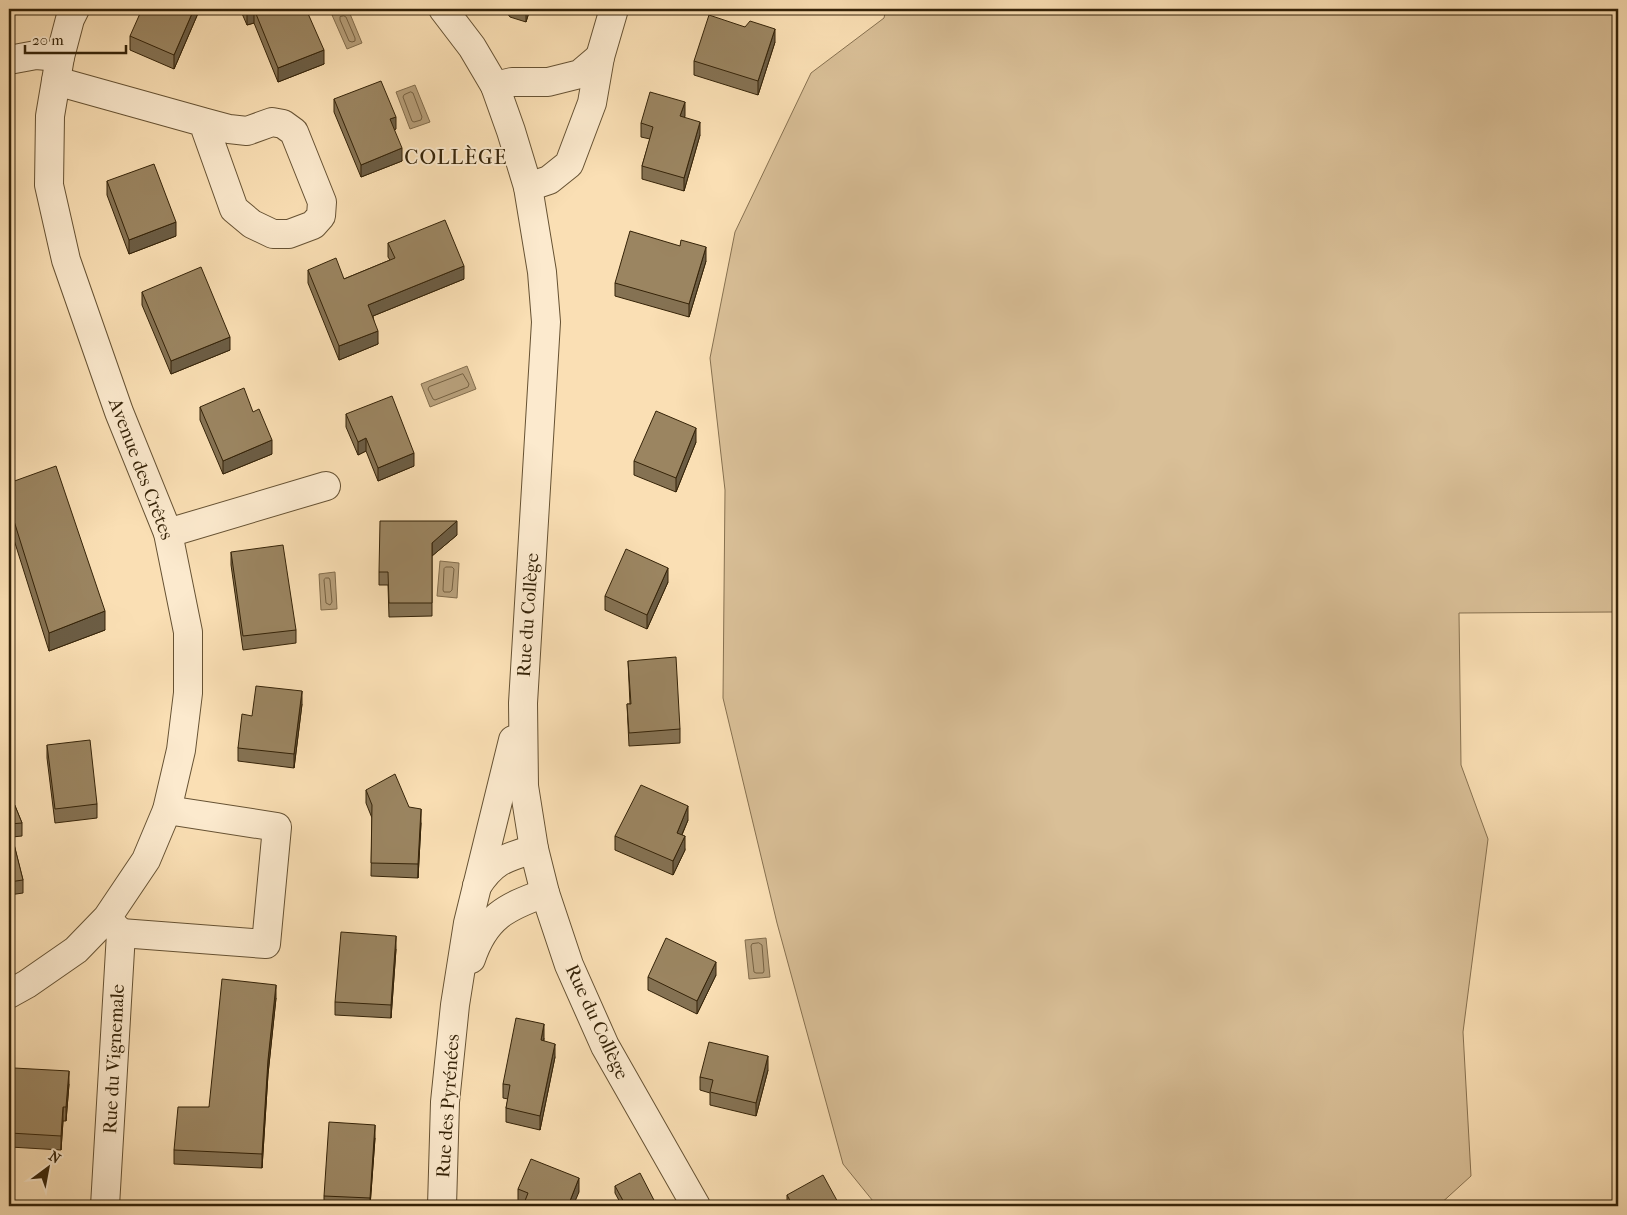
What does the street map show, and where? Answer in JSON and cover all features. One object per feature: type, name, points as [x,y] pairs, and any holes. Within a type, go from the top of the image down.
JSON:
[{"type":"street","name":"Avenue des Crêtes","points":[[9,994],[114,926],[146,860],[167,810],[180,750],[188,694],[188,632],[168,533],[119,412],[66,260],[49,185],[50,116],[58,69],[70,18],[75,9]]},
{"type":"street","name":"Rue du Collège","points":[[443,9],[472,47],[495,86],[528,187],[542,272],[546,322],[523,703],[524,786],[534,849],[545,894],[569,965],[605,1046],[696,1206]]},
{"type":"street","points":[[528,187],[549,180],[569,164],[592,103],[600,57],[614,9]]},
{"type":"street","points":[[9,60],[36,55],[58,69],[229,130],[247,131],[272,122],[283,124],[294,132],[322,202],[321,216],[313,225],[289,234],[273,234],[252,224],[234,209],[204,122]]},
{"type":"street","points":[[495,86],[512,82],[548,82],[580,74],[600,57]]},
{"type":"street","points":[[168,533],[326,486]]},
{"type":"street","name":"Rue des Pyrénées","points":[[442,1206],[445,1102],[455,1005],[468,923],[523,703]]},
{"type":"street","points":[[114,926],[266,944],[277,827],[167,810]]},
{"type":"street","name":"Rue des Pyrénées","points":[[477,887],[486,872],[500,861],[534,849]]},
{"type":"street","name":"Rue des Pyrénées","points":[[455,1005],[474,949],[485,928],[505,910],[545,894]]},
{"type":"street","name":"Rue du Vignemale","points":[[105,1206],[114,926]]},
{"type":"shaded area","points":[[886,9],[1618,9],[1618,615],[1613,612],[1459,613],[1461,765],[1488,839],[1463,1032],[1471,1176],[1438,1206],[877,1206],[843,1164],[777,923],[723,698],[725,490],[710,358],[735,232],[811,73],[884,18]]},
{"type":"water","points":[[348,9],[362,43],[347,49],[332,15]]},
{"type":"water","points":[[415,85],[430,122],[410,129],[396,92]]},
{"type":"water","points":[[467,366],[476,389],[430,407],[421,384]]},
{"type":"water","points":[[440,561],[459,563],[457,598],[437,596]]},
{"type":"water","points":[[335,572],[337,609],[321,610],[319,574]]},
{"type":"water","points":[[766,938],[770,977],[749,979],[745,940]]},
{"type":"building","points":[[142,9],[194,9],[174,55],[130,36]]},
{"type":"building","points":[[254,9],[306,9],[324,50],[278,68]]},
{"type":"building","points":[[709,15],[745,27],[750,21],[775,29],[758,81],[694,61]]},
{"type":"building","points":[[381,81],[396,117],[390,119],[402,148],[361,165],[334,99]]},
{"type":"building","points":[[650,92],[685,102],[680,116],[700,122],[684,178],[642,166],[653,127],[641,123]]},
{"type":"building","points":[[154,164],[176,222],[129,240],[107,181]]},
{"type":"building","points":[[445,220],[464,266],[368,305],[378,331],[339,346],[308,270],[336,258],[344,279],[395,258],[388,243]]},
{"type":"building","points":[[630,231],[680,246],[681,240],[706,247],[689,304],[615,283]]},
{"type":"building","points":[[201,267],[230,337],[171,361],[142,292]]},
{"type":"building","points":[[244,388],[253,412],[259,409],[272,440],[223,461],[200,407]]},
{"type":"building","points":[[392,396],[414,453],[378,468],[366,438],[358,442],[346,414]]},
{"type":"building","points":[[656,411],[696,428],[676,478],[634,461]]},
{"type":"building","points":[[56,466],[105,611],[49,633],[9,505],[9,483]]},
{"type":"building","points":[[380,521],[457,521],[432,543],[432,603],[389,603],[388,572],[379,572]]},
{"type":"building","points":[[283,545],[296,630],[243,636],[231,552]]},
{"type":"building","points":[[626,549],[668,568],[647,615],[605,596]]},
{"type":"building","points":[[676,657],[680,729],[629,733],[627,704],[631,704],[628,661]]},
{"type":"building","points":[[256,686],[302,691],[294,754],[238,748],[242,714],[252,716]]},
{"type":"building","points":[[9,694],[14,714],[9,715]]},
{"type":"building","points":[[90,740],[97,804],[55,809],[47,745]]},
{"type":"building","points":[[395,774],[409,807],[421,809],[418,864],[371,863],[372,805],[366,790]]},
{"type":"building","points":[[641,785],[688,806],[677,833],[685,836],[673,861],[615,836]]},
{"type":"building","points":[[9,791],[22,823],[9,824]]},
{"type":"building","points":[[9,824],[23,880],[9,882]]},
{"type":"building","points":[[341,932],[396,936],[391,1005],[335,1002]]},
{"type":"building","points":[[666,938],[716,962],[697,1001],[648,977]]},
{"type":"building","points":[[222,979],[276,985],[268,1060],[262,1154],[174,1150],[178,1107],[209,1107]]},
{"type":"building","points":[[516,1018],[544,1024],[541,1040],[555,1044],[540,1116],[506,1108],[510,1085],[503,1084]]},
{"type":"building","points":[[709,1042],[768,1056],[756,1103],[710,1092],[713,1080],[700,1077]]},
{"type":"building","points":[[14,1068],[69,1071],[66,1107],[63,1107],[61,1136],[10,1133]]},
{"type":"building","points":[[329,1122],[375,1125],[370,1198],[324,1196]]},
{"type":"building","points":[[531,1159],[579,1178],[568,1206],[523,1206],[528,1193],[518,1189]]},
{"type":"building","points":[[640,1173],[657,1206],[626,1206],[615,1186]]},
{"type":"building","points":[[823,1175],[840,1206],[793,1206],[787,1195]]},
{"type":"district","name":"COLLÈGE","points":[[456,157]]}]
